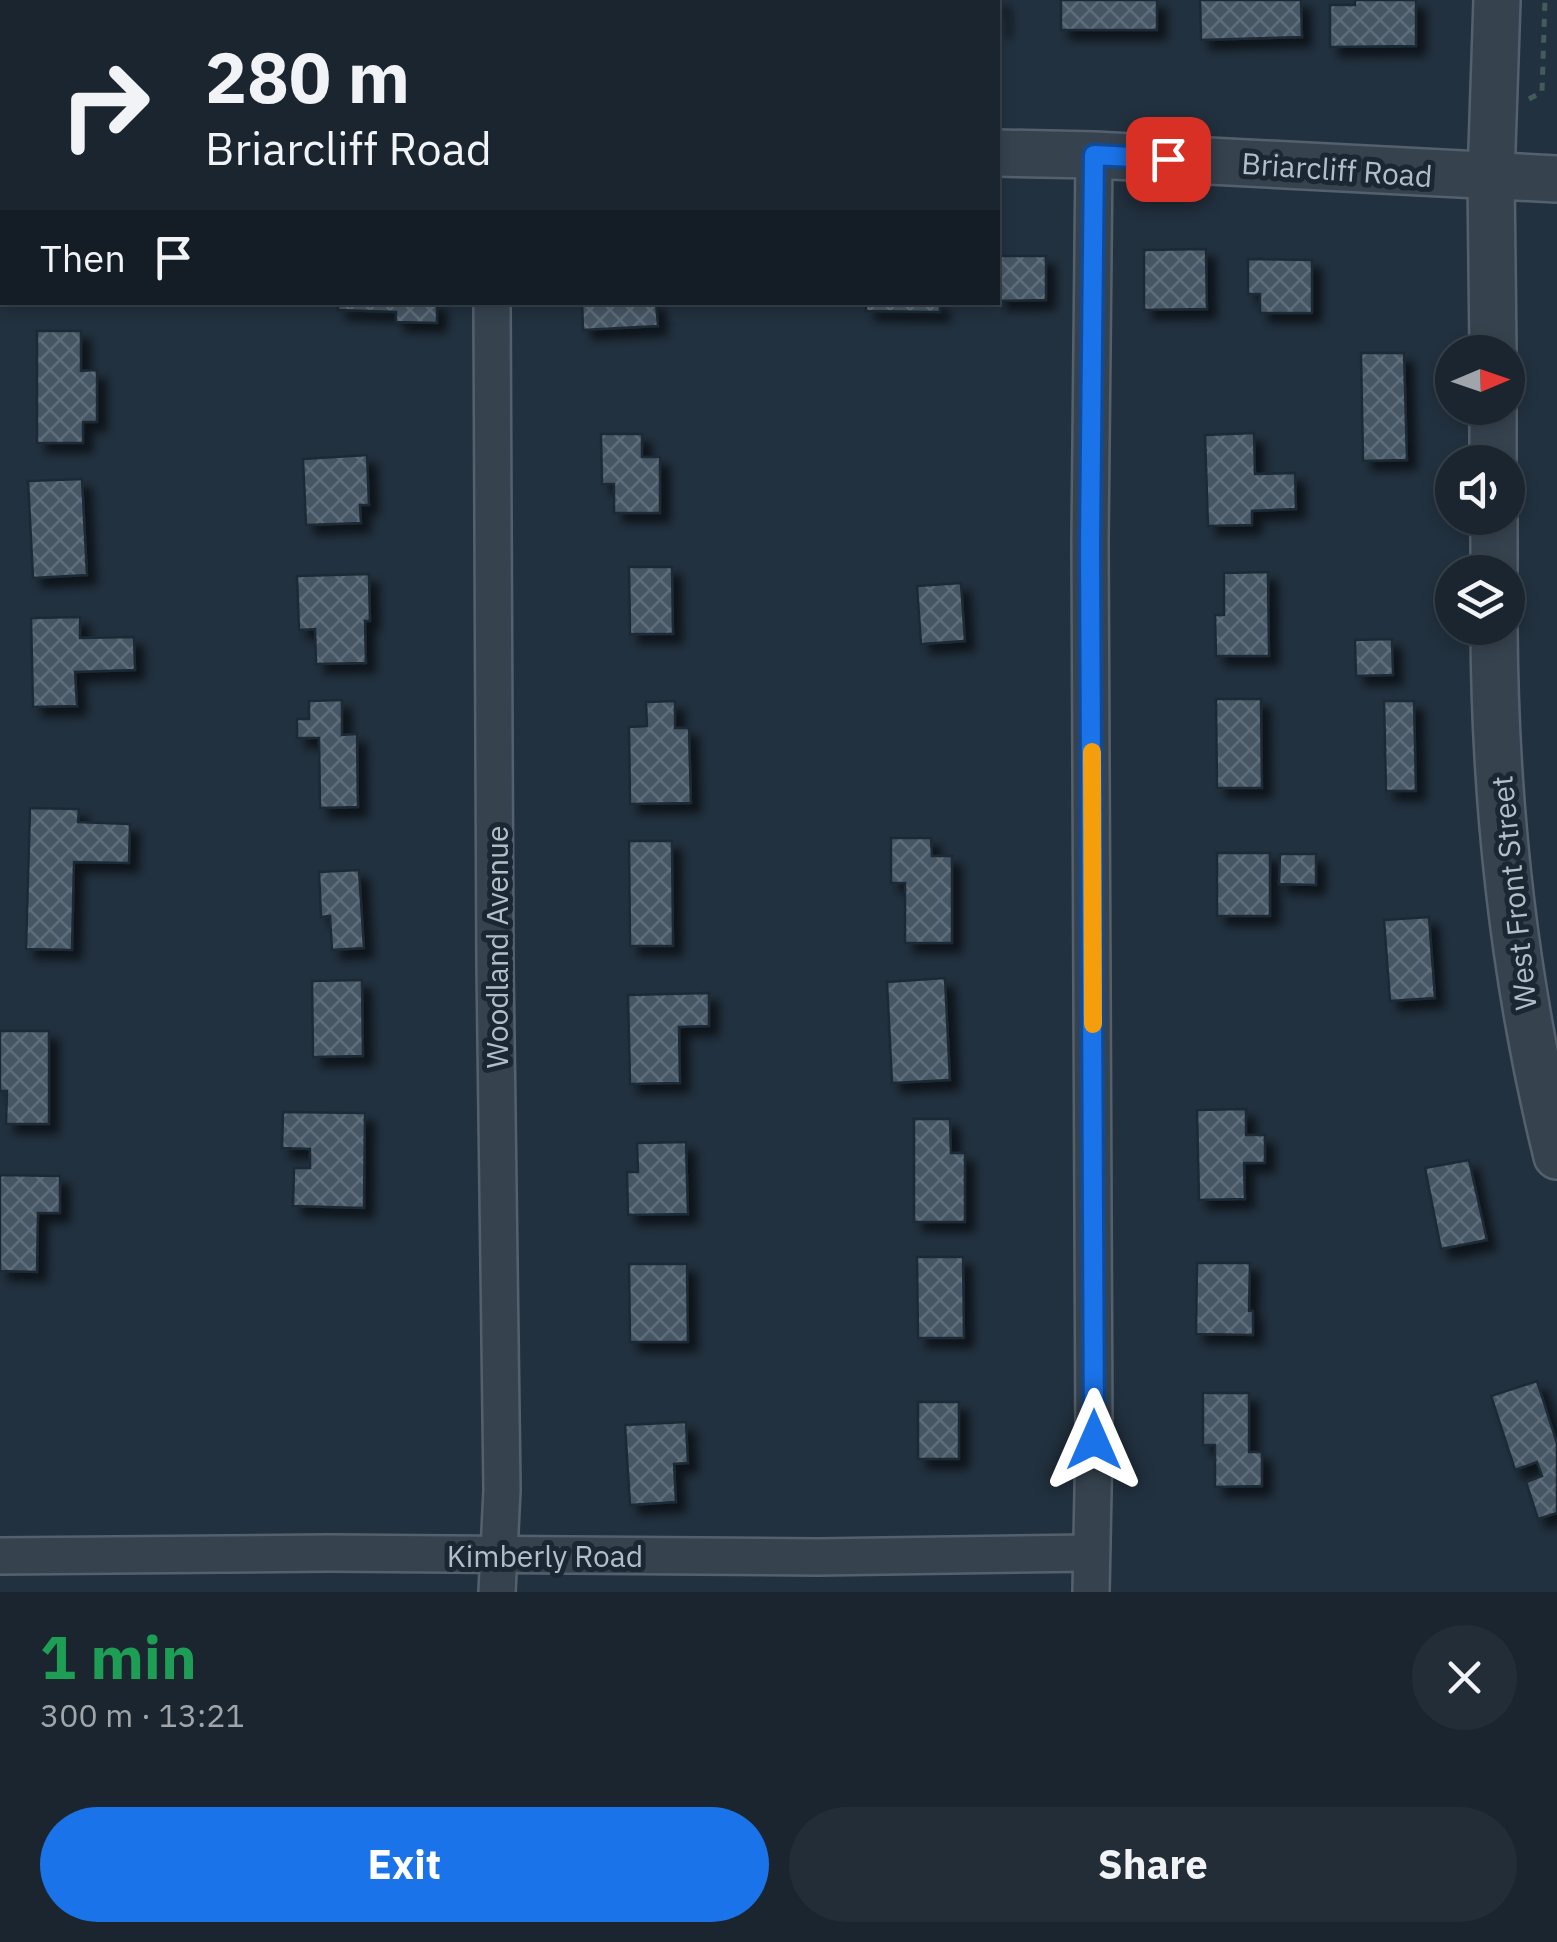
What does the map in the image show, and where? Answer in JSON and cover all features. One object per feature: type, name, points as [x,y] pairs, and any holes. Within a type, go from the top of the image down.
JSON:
[{"type":"street","points":[[1493,335],[1491,178],[1497,0]]},
{"type":"street","name":"Briarcliff Road","points":[[1000,153],[1557,179]]},
{"type":"street","points":[[1091,1592],[1094,1440],[1090,542],[1094,155]]},
{"type":"street","name":"Woodland Avenue","points":[[492,305],[502,1490],[497,1592]]},
{"type":"street","name":"West Front Street","points":[[1495,645],[1499,781],[1516,956],[1557,1156]]},
{"type":"street","name":"Kimberly Road","points":[[0,1556],[1090,1553]]},
{"type":"path","points":[[1521,99],[1542,92],[1545,0]]},
{"type":"building","points":[[1061,0],[1157,0],[1157,30],[1061,30]]},
{"type":"building","points":[[1200,0],[1301,0],[1302,37],[1201,40]]},
{"type":"building","points":[[1355,0],[1416,0],[1416,46],[1330,47],[1330,5],[1355,5]]},
{"type":"building","points":[[1206,249],[1207,309],[1144,310],[1144,250]]},
{"type":"building","points":[[1000,256],[1046,256],[1046,300],[1000,301]]},
{"type":"building","points":[[1248,259],[1312,260],[1312,313],[1260,313],[1260,294],[1248,294]]},
{"type":"building","points":[[338,305],[437,305],[437,323],[396,322],[396,312],[338,310]]},
{"type":"building","points":[[582,305],[656,305],[658,326],[583,330]]},
{"type":"building","points":[[866,305],[940,305],[940,312],[866,311]]},
{"type":"building","points":[[37,331],[81,331],[81,371],[97,370],[97,422],[83,422],[83,443],[37,443]]},
{"type":"building","points":[[1361,353],[1404,353],[1407,460],[1363,461]]},
{"type":"building","points":[[1254,433],[1255,474],[1295,473],[1296,509],[1252,511],[1252,525],[1208,526],[1205,435]]},
{"type":"building","points":[[601,434],[642,434],[642,457],[660,457],[660,513],[614,513],[614,484],[602,484]]},
{"type":"building","points":[[367,455],[369,505],[360,505],[361,523],[306,525],[303,459]]},
{"type":"building","points":[[82,479],[87,575],[33,578],[28,481]]},
{"type":"building","points":[[629,567],[672,567],[673,634],[630,634]]},
{"type":"building","points":[[1268,572],[1269,656],[1216,656],[1215,615],[1224,615],[1224,573]]},
{"type":"building","points":[[369,574],[366,663],[316,664],[315,629],[299,630],[297,576]]},
{"type":"building","points":[[961,583],[965,641],[921,644],[917,586]]},
{"type":"building","points":[[80,617],[80,638],[134,637],[135,670],[75,672],[77,706],[33,707],[31,618]]},
{"type":"building","points":[[1392,639],[1393,675],[1356,676],[1355,640]]},
{"type":"building","points":[[1216,699],[1261,699],[1262,788],[1217,788]]},
{"type":"building","points":[[342,700],[342,735],[357,734],[358,807],[320,808],[319,738],[297,738],[297,719],[309,719],[309,701]]},
{"type":"building","points":[[675,701],[675,728],[689,728],[691,803],[630,804],[629,727],[647,726],[646,702]]},
{"type":"building","points":[[1384,701],[1414,701],[1416,791],[1386,791]]},
{"type":"building","points":[[30,808],[79,809],[78,822],[130,824],[129,863],[74,862],[72,950],[26,949]]},
{"type":"building","points":[[891,838],[931,838],[932,856],[952,856],[952,943],[905,943],[905,883],[891,883]]},
{"type":"building","points":[[629,841],[672,841],[673,946],[630,946]]},
{"type":"building","points":[[1217,853],[1270,853],[1270,916],[1217,916]]},
{"type":"building","points":[[1280,854],[1316,854],[1316,885],[1279,884]]},
{"type":"building","points":[[359,870],[364,948],[332,950],[330,916],[321,917],[319,872]]},
{"type":"building","points":[[1429,917],[1435,998],[1390,1001],[1384,920]]},
{"type":"building","points":[[945,978],[950,1080],[892,1083],[887,982]]},
{"type":"building","points":[[362,980],[363,1056],[313,1057],[312,981]]},
{"type":"building","points":[[709,993],[709,1026],[679,1027],[680,1083],[630,1084],[628,995]]},
{"type":"building","points":[[0,1031],[49,1031],[49,1124],[6,1124],[7,1091],[0,1091]]},
{"type":"building","points":[[1246,1109],[1246,1135],[1265,1135],[1265,1163],[1244,1163],[1245,1199],[1199,1200],[1197,1110]]},
{"type":"building","points":[[283,1112],[365,1113],[364,1208],[293,1206],[294,1168],[310,1168],[310,1149],[282,1148]]},
{"type":"building","points":[[914,1119],[950,1119],[951,1153],[965,1153],[965,1222],[914,1222]]},
{"type":"building","points":[[686,1142],[688,1214],[628,1215],[627,1172],[638,1172],[637,1143]]},
{"type":"building","points":[[1469,1160],[1487,1240],[1441,1249],[1425,1168]]},
{"type":"building","points":[[0,1175],[60,1176],[60,1213],[38,1213],[37,1272],[0,1271]]},
{"type":"building","points":[[917,1257],[963,1257],[964,1338],[918,1338]]},
{"type":"building","points":[[1197,1263],[1250,1263],[1253,1335],[1196,1334]]},
{"type":"building","points":[[629,1264],[687,1264],[688,1342],[630,1342]]},
{"type":"building","points":[[1537,1381],[1557,1443],[1557,1513],[1538,1519],[1526,1482],[1542,1476],[1537,1462],[1515,1470],[1491,1396]]},
{"type":"building","points":[[1203,1393],[1249,1393],[1249,1452],[1262,1452],[1262,1486],[1215,1487],[1215,1445],[1203,1445]]},
{"type":"building","points":[[918,1402],[959,1402],[959,1459],[918,1459]]},
{"type":"building","points":[[686,1422],[688,1463],[674,1464],[676,1502],[630,1505],[625,1425]]},
{"type":"slow traffic","points":[[1092,752],[1093,1024]]},
{"type":"route","points":[[1094,1440],[1090,542],[1094,155],[1168,159]]}]
